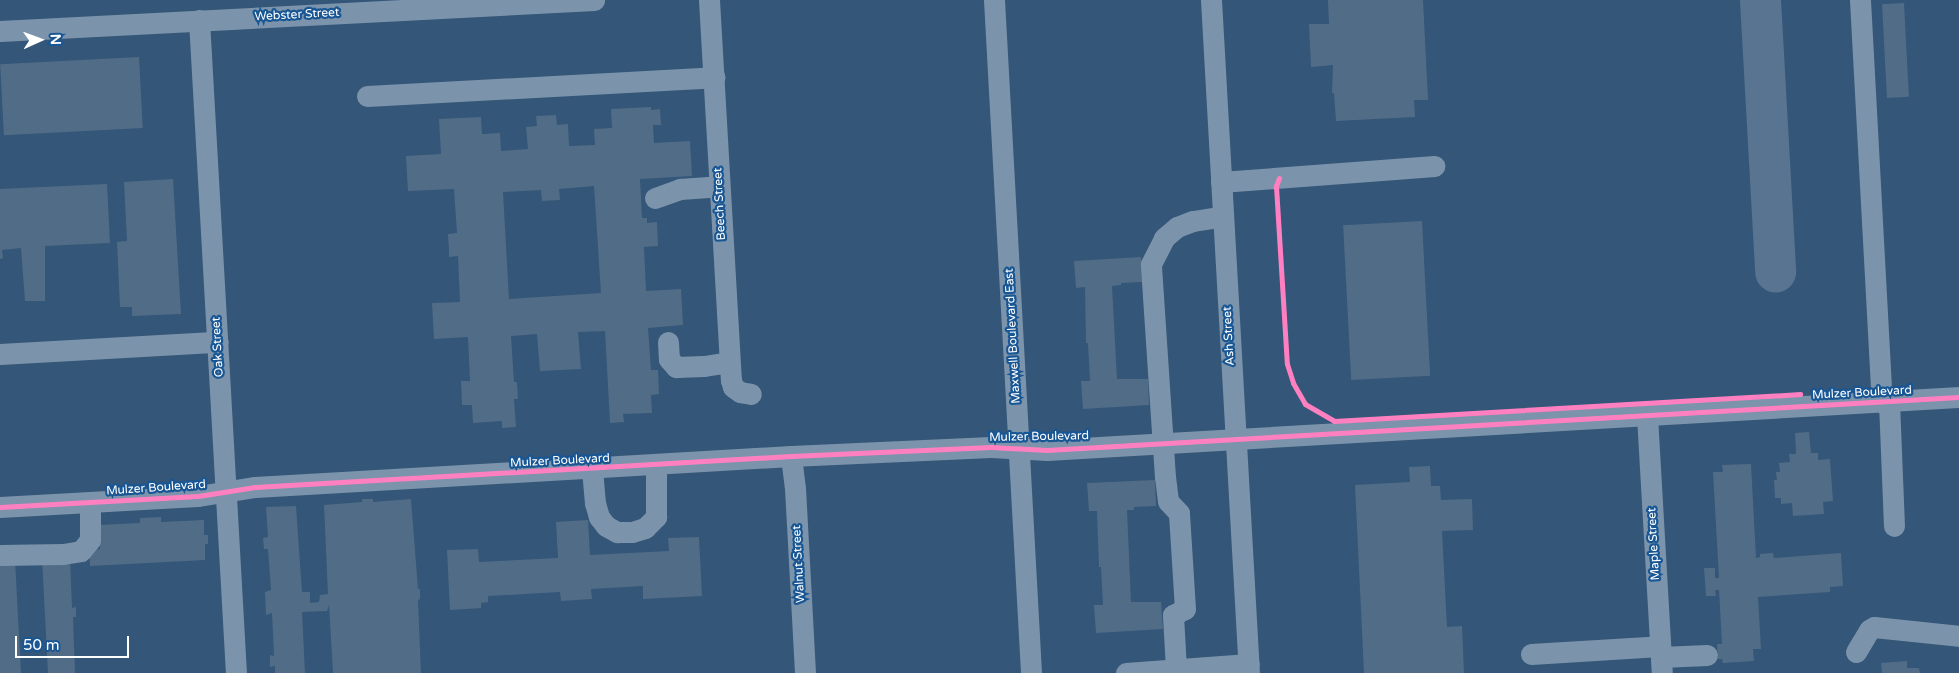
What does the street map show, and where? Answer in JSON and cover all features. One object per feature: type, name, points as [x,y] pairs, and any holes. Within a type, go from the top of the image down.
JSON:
[{"type":"street","name":"Webster Street","points":[[0,32],[496,3],[594,0]]},
{"type":"street","name":"Beech Street","points":[[709,0],[729,362],[733,387],[740,392],[751,394]]},
{"type":"street","name":"Maxwell Boulevard East","points":[[994,0],[1031,673]]},
{"type":"street","name":"Ash Street","points":[[1211,0],[1249,668]]},
{"type":"street","points":[[1860,0],[1894,526]]},
{"type":"street","name":"Oak Street","points":[[199,20],[236,673]]},
{"type":"street","points":[[367,96],[714,77]]},
{"type":"street","points":[[1221,182],[1434,166]]},
{"type":"street","points":[[655,198],[680,189],[719,186]]},
{"type":"street","points":[[1176,669],[1173,615],[1185,609],[1179,513],[1168,501],[1151,264],[1164,238],[1177,227],[1193,220],[1223,216]]},
{"type":"street","points":[[0,354],[218,342]]},
{"type":"street","points":[[668,342],[669,358],[676,367],[704,366],[729,362]]},
{"type":"street","name":"Mulzer Boulevard","points":[[0,507],[198,496],[255,487],[791,456],[990,448],[1047,450],[1959,397]]},
{"type":"street","name":"Maple Street","points":[[1647,416],[1661,659]]},
{"type":"street","name":"Walnut Street","points":[[791,456],[795,488],[805,673]]},
{"type":"street","points":[[592,469],[595,503],[599,516],[606,526],[617,532],[632,532],[644,528],[656,517],[656,465]]},
{"type":"street","points":[[0,556],[63,554],[81,551],[90,540],[90,502]]},
{"type":"street","points":[[1856,652],[1869,630],[1874,627],[1959,636]]},
{"type":"street","points":[[1531,654],[1661,659],[1707,654]]},
{"type":"street","points":[[1126,673],[1176,669],[1249,668]]},
{"type":"building","points":[[1328,0],[1423,0],[1428,100],[1414,100],[1415,117],[1336,121],[1334,93],[1332,93],[1333,65],[1311,67],[1309,24],[1329,24]]},
{"type":"building","points":[[1904,3],[1909,97],[1887,98],[1882,4]]},
{"type":"building","points":[[139,57],[143,128],[4,135],[0,64]]},
{"type":"building","points":[[651,107],[651,110],[660,109],[661,125],[653,125],[654,143],[690,141],[692,176],[640,179],[642,218],[647,218],[647,223],[657,222],[658,246],[644,247],[646,291],[681,289],[683,325],[648,328],[651,370],[658,370],[659,394],[651,395],[652,413],[623,414],[624,422],[610,423],[605,331],[578,332],[581,369],[540,371],[537,334],[511,336],[514,382],[517,382],[518,399],[514,399],[516,427],[502,428],[502,421],[473,423],[472,405],[462,405],[461,381],[470,381],[468,337],[434,339],[432,303],[460,302],[458,256],[449,257],[448,234],[457,233],[454,189],[408,191],[406,156],[441,154],[439,119],[481,117],[482,134],[500,133],[501,151],[528,149],[526,127],[537,126],[536,116],[556,115],[557,125],[568,124],[569,146],[595,145],[594,129],[612,128],[611,109]],"holes":[[[594,186],[601,293],[509,299],[503,192],[541,190],[542,201],[560,200],[559,189]]]},
{"type":"building","points":[[173,179],[181,314],[132,316],[132,307],[120,307],[117,242],[127,241],[124,182]]},
{"type":"building","points":[[107,184],[110,243],[45,246],[45,301],[25,301],[21,248],[2,250],[3,258],[0,259],[0,189]]},
{"type":"building","points":[[1422,221],[1430,376],[1351,380],[1343,225]]},
{"type":"building","points":[[1141,257],[1142,282],[1121,283],[1121,285],[1112,286],[1117,379],[1148,379],[1149,405],[1083,409],[1081,381],[1090,381],[1088,343],[1086,343],[1085,287],[1076,288],[1074,261]]},
{"type":"building","points":[[1809,432],[1811,453],[1818,453],[1818,460],[1830,459],[1833,501],[1823,502],[1824,514],[1793,516],[1792,503],[1781,504],[1781,498],[1775,498],[1774,480],[1777,480],[1776,472],[1780,472],[1779,463],[1790,462],[1789,454],[1796,454],[1795,433]]},
{"type":"building","points":[[1751,464],[1756,558],[1760,557],[1760,554],[1773,553],[1774,558],[1841,553],[1843,586],[1830,587],[1830,592],[1758,597],[1761,649],[1753,649],[1754,661],[1723,663],[1722,659],[1718,659],[1717,644],[1722,644],[1719,590],[1715,590],[1716,596],[1706,596],[1704,568],[1715,568],[1715,578],[1719,578],[1713,472],[1723,472],[1722,465]]},
{"type":"building","points":[[1430,466],[1431,486],[1440,486],[1441,500],[1472,499],[1473,530],[1442,531],[1447,627],[1462,626],[1464,673],[1364,673],[1355,485],[1410,482],[1409,467]]},
{"type":"building","points":[[1155,480],[1156,506],[1134,507],[1134,510],[1127,510],[1131,602],[1161,602],[1163,629],[1096,633],[1094,605],[1103,605],[1101,567],[1099,567],[1097,511],[1089,511],[1087,483]]},
{"type":"building","points":[[362,499],[373,499],[373,502],[411,499],[418,589],[420,589],[420,599],[418,600],[421,673],[333,673],[329,605],[327,611],[302,612],[305,673],[275,673],[275,666],[270,667],[270,655],[274,656],[272,613],[266,615],[265,592],[271,590],[268,549],[264,549],[263,538],[268,537],[266,507],[296,506],[302,592],[310,592],[310,603],[319,602],[320,595],[328,594],[324,505],[362,502]]},
{"type":"building","points":[[161,517],[161,522],[204,520],[204,535],[208,535],[208,544],[205,544],[205,560],[90,566],[89,550],[100,549],[99,525],[140,523],[140,518]]},
{"type":"building","points":[[588,520],[590,555],[669,551],[668,538],[699,537],[702,596],[643,599],[643,586],[591,589],[592,599],[561,601],[560,592],[488,596],[488,602],[481,603],[481,608],[450,610],[447,550],[478,549],[479,562],[558,558],[556,522]]},
{"type":"building","points":[[70,557],[72,608],[76,607],[76,617],[73,617],[75,673],[48,673],[42,558]]},
{"type":"building","points":[[15,560],[21,673],[0,673],[0,561]]},
{"type":"building","points":[[1907,661],[1907,668],[1919,668],[1920,673],[1882,673],[1881,663]]},
{"type":"taxiway","points":[[1760,0],[1775,272]]},
{"type":"cycle path","points":[[1279,178],[1276,186],[1287,364],[1293,383],[1305,404],[1334,421],[1800,394]]},
{"type":"cycle path","points":[[0,507],[198,496],[255,487],[791,456],[991,447],[1047,450],[1959,397]]}]
